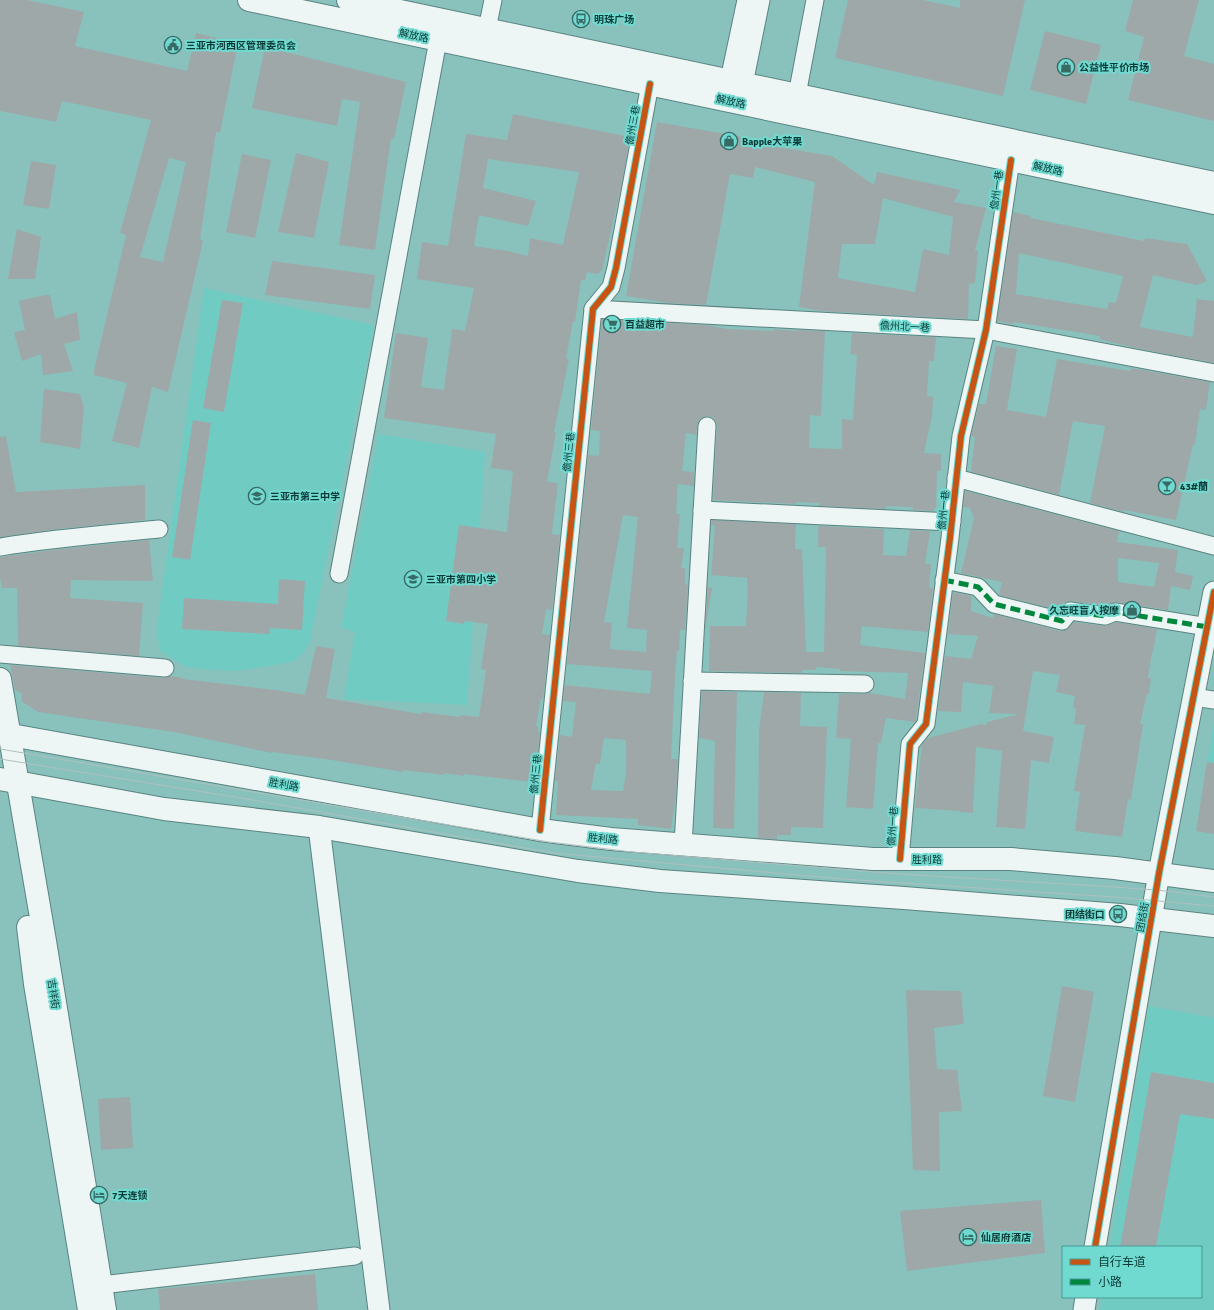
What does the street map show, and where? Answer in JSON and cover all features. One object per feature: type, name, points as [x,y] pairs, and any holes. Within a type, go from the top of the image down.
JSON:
[{"type":"main road","name":"解放路","points":[[248,0],[1214,203]]},
{"type":"main road","name":"解放路","points":[[348,0],[1214,183]]},
{"type":"main road","name":"吉祥街","points":[[0,678],[5,734],[5,776],[37,992],[88,1310]]},
{"type":"main road","name":"胜利路","points":[[5,734],[540,830],[611,839],[900,859],[1011,859],[1115,868],[1214,881]]},
{"type":"main road","name":"吉祥街","points":[[5,776],[105,1310]]},
{"type":"main road","points":[[5,776],[164,809],[319,827],[578,871],[660,882],[904,898],[1152,918],[1214,926]]},
{"type":"street","points":[[487,29],[493,0]]},
{"type":"street","points":[[736,82],[746,0]]},
{"type":"street","points":[[736,82],[761,0]]},
{"type":"street","points":[[797,95],[815,0]]},
{"type":"street","points":[[340,574],[438,40]]},
{"type":"street","name":"儋州三巷","points":[[540,830],[593,309],[611,287],[616,268],[650,84]]},
{"type":"street","name":"儋州一巷","points":[[900,859],[910,744],[926,724],[952,522],[961,436],[986,330],[1011,160]]},
{"type":"street","name":"儋州北一巷","points":[[593,309],[986,330],[1214,373]]},
{"type":"street","points":[[683,845],[707,426]]},
{"type":"street","points":[[956,478],[1214,546]]},
{"type":"street","points":[[702,510],[952,522]]},
{"type":"street","points":[[0,547],[68,537],[159,530]]},
{"type":"street","points":[[944,580],[978,588],[994,604],[1062,621],[1070,611],[1105,616],[1115,612],[1208,627]]},
{"type":"street","name":"团结街","points":[[1095,1246],[1159,873],[1204,699],[1208,627],[1214,592]]},
{"type":"street","points":[[0,654],[165,668]]},
{"type":"street","points":[[692,681],[865,684]]},
{"type":"street","points":[[319,827],[379,1310]]},
{"type":"street","points":[[101,1285],[354,1256]]},
{"type":"street","points":[[1084,1310],[1086,1298]]},
{"type":"shaded area","name":"三亚市第三中学","points":[[204,288],[374,325],[310,641],[304,652],[294,661],[237,671],[186,667],[159,650],[157,627]]},
{"type":"shaded area","name":"三亚市第四小学","points":[[379,434],[485,452],[467,705],[344,699],[355,632],[341,627]]},
{"type":"shaded area","points":[[1214,722],[1214,834],[1196,831]]},
{"type":"shaded area","points":[[1149,1006],[1214,1018],[1214,1310],[1100,1310],[1102,1298],[1202,1298],[1202,1246],[1110,1246]]},
{"type":"building","points":[[0,0],[27,0],[84,12],[75,46],[187,71],[196,33],[238,43],[220,133],[216,132],[200,239],[203,241],[168,392],[152,387],[139,448],[112,441],[127,383],[94,375],[94,370],[126,235],[120,233],[151,120],[62,101],[56,122],[0,111]],"holes":[[[169,158],[186,162],[163,262],[140,257]]]},
{"type":"building","points":[[848,0],[923,0],[960,8],[960,0],[1025,0],[1003,96],[835,58]]},
{"type":"building","points":[[1133,0],[1199,0],[1184,56],[1214,64],[1214,121],[1128,100],[1144,37],[1125,31]]},
{"type":"building","name":"公益性平价市场","points":[[1045,31],[1101,45],[1086,104],[1030,90]]},
{"type":"building","points":[[265,47],[406,82],[394,139],[391,138],[375,250],[339,245],[360,102],[342,99],[337,126],[252,108]]},
{"type":"building","points":[[513,114],[630,137],[622,183],[602,270],[598,274],[587,272],[585,280],[581,280],[575,322],[573,321],[566,359],[569,359],[554,432],[556,432],[547,482],[558,483],[552,534],[560,535],[552,610],[546,609],[542,634],[550,635],[543,699],[541,698],[536,726],[538,726],[538,732],[540,732],[535,777],[532,777],[531,782],[464,774],[464,776],[444,773],[444,775],[403,770],[403,772],[325,759],[272,753],[174,732],[38,712],[21,701],[22,693],[15,690],[10,665],[164,678],[170,676],[305,695],[316,646],[335,649],[326,698],[421,714],[421,712],[460,717],[461,715],[479,717],[486,670],[481,669],[488,624],[465,621],[464,624],[446,621],[459,525],[507,532],[513,471],[491,468],[496,434],[384,418],[396,333],[428,338],[421,387],[444,390],[452,329],[465,331],[474,288],[417,279],[422,242],[448,246],[466,134],[507,140]],"holes":[[[488,159],[579,172],[563,245],[530,238],[528,256],[508,251],[474,246],[479,215],[528,226],[536,201],[483,188]]]},
{"type":"building","points":[[657,122],[760,140],[759,144],[832,156],[874,185],[877,172],[960,190],[954,202],[986,208],[975,250],[978,251],[975,283],[969,284],[968,319],[820,311],[799,307],[815,182],[755,167],[753,178],[730,174],[706,305],[668,303],[626,296]],"holes":[[[883,198],[953,217],[949,255],[923,249],[915,292],[838,278],[842,244],[875,244]]]},
{"type":"building","points":[[296,153],[329,162],[314,238],[278,232]]},
{"type":"building","points":[[242,154],[271,160],[255,238],[226,232]]},
{"type":"building","points":[[31,161],[56,165],[49,209],[23,205]]},
{"type":"building","points":[[1013,212],[1031,216],[1030,218],[1144,241],[1145,238],[1187,244],[1207,281],[1196,285],[1153,275],[1140,327],[1193,337],[1197,299],[1214,301],[1214,363],[1135,348],[1099,339],[1100,336],[1014,322],[1013,324],[997,321]],"holes":[[[1019,253],[1123,276],[1116,303],[1109,302],[1107,309],[1016,294]]]},
{"type":"building","points":[[17,229],[41,237],[35,279],[8,279]]},
{"type":"building","points":[[272,261],[375,275],[370,309],[265,295]]},
{"type":"building","points":[[50,295],[55,319],[77,312],[80,340],[64,344],[73,371],[43,375],[41,354],[22,361],[14,332],[25,330],[19,301]]},
{"type":"building","points":[[222,300],[243,303],[224,412],[203,408]]},
{"type":"building","points":[[602,319],[706,325],[728,329],[825,331],[821,416],[810,415],[809,448],[842,449],[842,419],[853,420],[857,355],[850,354],[852,333],[936,337],[934,361],[929,361],[927,396],[933,397],[932,416],[924,453],[941,454],[941,471],[937,471],[936,508],[934,508],[934,511],[913,510],[911,507],[886,506],[886,509],[819,506],[819,503],[796,502],[796,504],[713,500],[716,422],[712,417],[703,417],[698,421],[696,435],[686,433],[682,471],[694,472],[694,486],[678,484],[676,514],[680,514],[677,548],[684,548],[681,568],[685,568],[685,584],[688,585],[685,630],[680,630],[679,651],[677,650],[675,677],[671,759],[678,759],[676,795],[671,829],[638,825],[638,819],[556,815],[558,781],[555,781],[560,735],[572,737],[576,702],[563,701],[565,685],[650,694],[652,671],[567,664],[588,455],[599,456],[600,431],[591,430]],"holes":[[[623,515],[638,517],[627,628],[647,630],[646,652],[610,649],[612,623],[604,622]],[[604,738],[626,740],[626,773],[623,791],[591,790],[596,763],[600,764]]]},
{"type":"building","points":[[996,346],[1017,349],[1007,410],[1046,417],[1057,359],[1130,371],[1131,368],[1210,382],[1206,410],[1200,409],[1195,445],[1193,444],[1176,520],[1124,510],[1124,512],[1090,503],[1105,426],[1073,421],[1059,495],[971,472],[975,437],[971,436],[979,404],[986,404]]},
{"type":"building","points":[[44,389],[80,394],[84,408],[80,449],[40,442]]},
{"type":"building","points":[[193,420],[211,423],[190,560],[172,557]]},
{"type":"building","points":[[6,436],[16,492],[145,485],[145,520],[0,537],[0,437]]},
{"type":"building","points":[[965,491],[1119,531],[1117,542],[1178,550],[1175,572],[1193,576],[1190,590],[1171,586],[1168,610],[1117,602],[1104,606],[1071,601],[1066,602],[1058,610],[999,595],[1002,582],[961,573],[974,518],[970,508],[963,507]],"holes":[[[1118,558],[1159,563],[1154,587],[1118,582]]]},
{"type":"building","points":[[712,520],[796,524],[795,549],[802,549],[806,652],[824,652],[826,547],[818,547],[818,526],[884,529],[883,555],[906,556],[910,530],[930,531],[925,564],[931,564],[929,588],[933,588],[928,632],[862,626],[860,645],[925,653],[915,722],[886,718],[881,743],[878,743],[873,809],[846,807],[851,739],[836,738],[839,694],[870,693],[905,699],[908,673],[840,671],[840,669],[816,667],[816,670],[802,670],[802,673],[709,671],[710,626],[746,626],[748,591],[747,578],[711,575],[715,526],[711,525]]},
{"type":"building","points":[[149,540],[153,581],[71,580],[70,598],[143,603],[139,656],[18,646],[17,588],[2,588],[0,578],[0,557]]},
{"type":"building","points":[[279,579],[305,581],[302,630],[270,628],[269,634],[182,629],[184,598],[278,604]]},
{"type":"building","points":[[708,587],[712,588],[705,631]]},
{"type":"building","points":[[953,592],[972,596],[971,611],[993,618],[994,614],[1060,631],[1066,630],[1074,622],[1104,626],[1116,622],[1157,629],[1148,678],[1151,678],[1149,694],[1147,694],[1140,724],[1143,724],[1131,800],[1128,799],[1122,837],[1075,831],[1080,792],[1074,791],[1085,725],[1074,724],[1076,709],[1073,708],[1075,696],[1056,692],[1060,675],[1033,671],[1023,731],[1054,737],[1049,763],[1031,760],[1025,829],[996,827],[1002,751],[976,747],[973,813],[915,808],[922,745],[928,738],[981,724],[987,725],[987,722],[1019,714],[989,713],[993,686],[963,682],[961,712],[938,711],[945,656],[971,659],[978,636],[948,634]]},
{"type":"building","points":[[702,691],[737,692],[734,829],[713,828],[715,741],[699,738]]},
{"type":"building","points":[[764,692],[801,693],[800,726],[827,727],[823,828],[791,827],[791,835],[777,835],[777,839],[758,838],[759,731]]},
{"type":"building","points":[[1207,762],[1214,763],[1214,834],[1196,831]]},
{"type":"building","points":[[1062,986],[1094,992],[1075,1102],[1043,1096]]},
{"type":"building","points":[[906,990],[961,991],[964,1024],[934,1028],[937,1069],[957,1070],[962,1111],[939,1112],[940,1171],[913,1170]]},
{"type":"building","points":[[1151,1072],[1214,1083],[1214,1119],[1180,1114],[1156,1246],[1120,1246]]},
{"type":"building","points":[[130,1097],[133,1148],[101,1150],[98,1099]]},
{"type":"building","points":[[1041,1200],[1045,1253],[907,1271],[900,1211]]},
{"type":"building","points":[[315,1274],[318,1310],[160,1310],[158,1289]]},
{"type":"tram line","points":[[0,749],[549,842],[632,852],[900,874],[1157,890],[1214,897]]},
{"type":"tram line","points":[[0,759],[241,798],[553,853],[843,879],[1114,897],[1214,906]]},
{"type":"marked path","points":[[944,580],[978,587],[994,604],[1062,621],[1070,611],[1105,616],[1115,612],[1208,627]]},
{"type":"cycle path","points":[[540,830],[593,309],[611,287],[616,268],[650,84]]},
{"type":"cycle path","points":[[900,859],[910,744],[926,724],[950,538],[961,436],[986,330],[1011,160]]},
{"type":"cycle path","points":[[1095,1246],[1159,873],[1214,592]]},
{"type":"place","name":"明珠广场","points":[[581,19]]},
{"type":"place","name":"三亚市河西区管理委员会","points":[[173,45]]},
{"type":"place","name":"公益性平价市场","points":[[1066,67]]},
{"type":"place","name":"Bapple大苹果","points":[[729,141]]},
{"type":"place","name":"百益超市","points":[[612,324]]},
{"type":"place","name":"43#蘭","points":[[1167,486]]},
{"type":"place","name":"三亚市第三中学","points":[[257,496]]},
{"type":"place","name":"三亚市第四小学","points":[[413,579]]},
{"type":"place","name":"久忘旺盲人按摩","points":[[1132,610]]},
{"type":"place","name":"团结街口","points":[[1118,914]]},
{"type":"place","name":"7天连锁","points":[[99,1195]]},
{"type":"place","name":"仙居府酒店","points":[[968,1237]]}]
